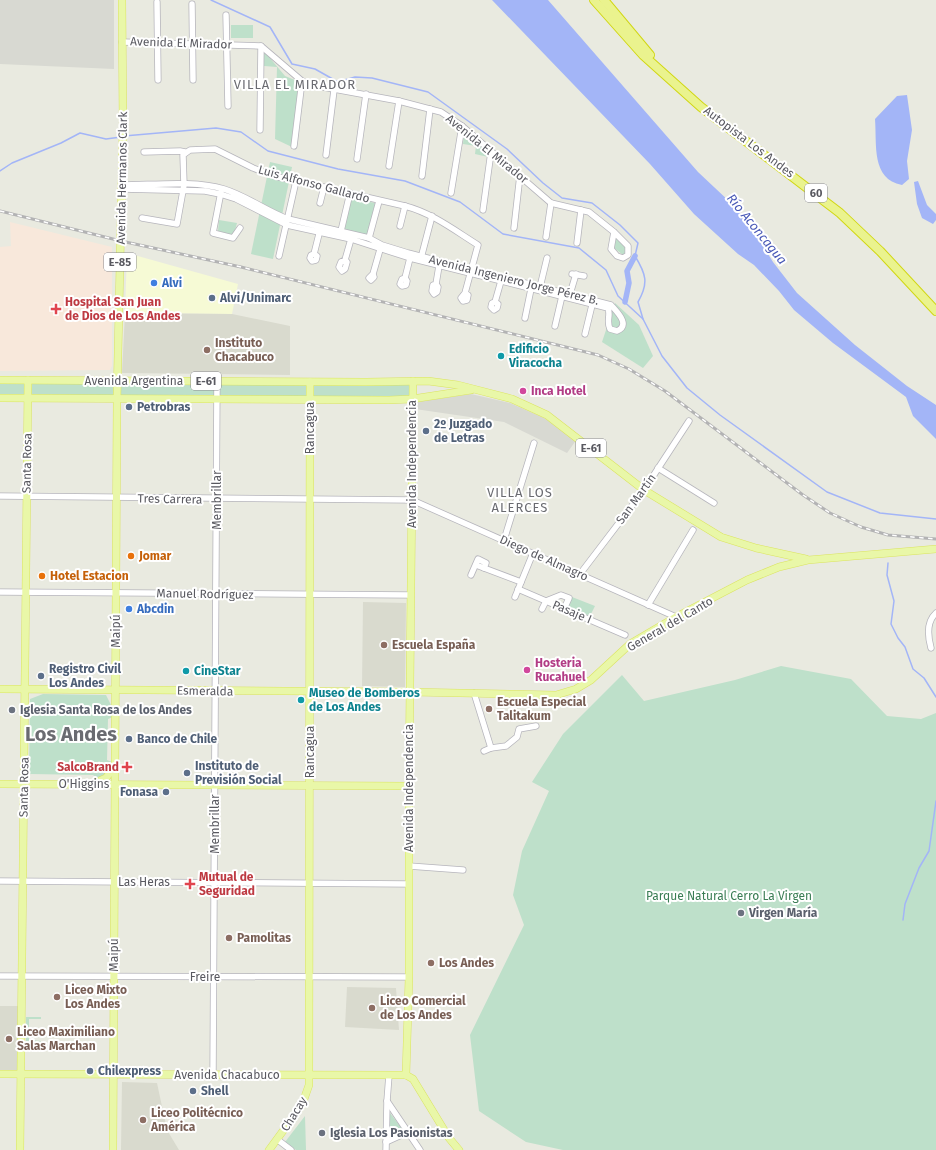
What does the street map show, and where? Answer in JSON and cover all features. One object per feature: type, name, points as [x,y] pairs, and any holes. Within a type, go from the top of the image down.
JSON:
[{"type":"highway","name":"Autopista Los Andes","points":[[594,0],[632,44],[682,89],[724,125],[792,174],[840,213],[880,251],[936,311]]},
{"type":"highway","name":"Autopista Los Andes","points":[[604,0],[640,44],[682,89]]},
{"type":"main road","name":"Avenida Hermanos Clark","points":[[118,381],[123,144],[122,0]]},
{"type":"main road","name":"Avenida Argentina","points":[[0,380],[310,382],[413,381]]},
{"type":"main road","name":"Santa Rosa","points":[[20,1150],[28,380]]},
{"type":"main road","name":"Maipú","points":[[113,1150],[118,381]]},
{"type":"main road","name":"E-61","points":[[413,381],[443,383],[476,389],[512,399],[547,416],[644,490],[721,538],[808,560]]},
{"type":"main road","name":"Avenida Independencia","points":[[406,1075],[409,977],[408,884],[413,381]]},
{"type":"main road","name":"Rancagua","points":[[309,1075],[310,382]]},
{"type":"main road","name":"E-61","points":[[412,399],[476,389]]},
{"type":"main road","name":"Avenida Argentina","points":[[0,398],[217,400],[412,399]]},
{"type":"main road","name":"General del Canto","points":[[410,692],[556,695],[576,689],[591,680],[630,644],[747,580],[779,568],[808,560],[936,550]]},
{"type":"main road","name":"Esmeralda","points":[[0,688],[410,692]]},
{"type":"main road","points":[[24,701],[32,691],[42,689]]},
{"type":"main road","points":[[102,690],[110,695],[116,706]]},
{"type":"main road","points":[[91,784],[106,778],[115,764]]},
{"type":"main road","points":[[24,767],[25,775],[37,784]]},
{"type":"main road","name":"O'Higgins","points":[[0,784],[409,786]]},
{"type":"main road","name":"Avenida Chacabuco","points":[[0,1074],[406,1075]]},
{"type":"main road","name":"Chacay","points":[[269,1150],[278,1140],[304,1101],[309,1085],[309,1075]]},
{"type":"main road","points":[[406,1075],[413,1079],[449,1138],[459,1150]]},
{"type":"street","points":[[158,2],[158,80]]},
{"type":"street","points":[[192,4],[193,80]]},
{"type":"street","points":[[226,15],[228,106]]},
{"type":"street","name":"Avenida El Mirador","points":[[122,42],[261,46],[302,81],[334,90],[366,94],[441,112],[462,126],[551,203],[589,212],[614,232]]},
{"type":"street","points":[[260,130],[261,46]]},
{"type":"street","points":[[294,146],[302,81]]},
{"type":"street","points":[[326,155],[334,90]]},
{"type":"street","points":[[357,159],[366,94]]},
{"type":"street","points":[[389,166],[399,101]]},
{"type":"street","points":[[422,176],[430,109]]},
{"type":"street","points":[[451,193],[462,126]]},
{"type":"street","name":"Luis Alfonso Gallardo","points":[[144,152],[185,152],[215,148],[253,168],[274,176],[422,210],[478,244],[471,271]]},
{"type":"street","points":[[142,218],[177,224],[184,187],[182,155],[185,152]]},
{"type":"street","points":[[483,210],[491,152]]},
{"type":"street","points":[[514,228],[520,175]]},
{"type":"street","points":[[279,256],[288,222],[296,181]]},
{"type":"street","name":"Avenida Ingeniero Jorge Pérez B.","points":[[122,187],[184,187],[221,192],[248,202],[277,215],[288,222],[320,229],[350,239],[380,246],[471,271],[570,294],[593,302],[608,308],[608,324],[610,328],[617,331],[621,330],[624,322],[611,305],[593,302],[562,296],[531,289],[471,271],[439,266],[421,258],[410,258],[380,246],[369,238],[341,231],[320,229]]},
{"type":"street","points":[[320,203],[324,187]]},
{"type":"street","points":[[221,192],[213,233],[233,238],[240,228]]},
{"type":"street","points":[[341,231],[350,193]]},
{"type":"street","points":[[369,238],[379,201]]},
{"type":"street","points":[[546,237],[551,203]]},
{"type":"street","points":[[400,226],[405,206]]},
{"type":"street","points":[[577,243],[581,210]]},
{"type":"street","points":[[421,258],[432,216]]},
{"type":"street","points":[[314,254],[320,229]]},
{"type":"street","points":[[344,260],[350,239]]},
{"type":"street","points":[[373,274],[380,246]]},
{"type":"street","points":[[405,278],[410,258]]},
{"type":"street","points":[[525,318],[531,289],[540,287],[547,258]]},
{"type":"street","points":[[436,284],[439,266]]},
{"type":"street","points":[[466,293],[471,271]]},
{"type":"street","points":[[570,294],[574,274],[584,276]]},
{"type":"street","points":[[496,302],[501,281]]},
{"type":"street","points":[[555,326],[562,296]]},
{"type":"street","points":[[585,334],[593,302]]},
{"type":"street","name":"Membrillar","points":[[213,1074],[217,381]]},
{"type":"street","name":"San Martín","points":[[580,574],[644,490],[689,421]]},
{"type":"street","points":[[504,540],[534,442]]},
{"type":"street","points":[[658,468],[714,503]]},
{"type":"street","name":"Tres Carrera","points":[[0,496],[310,501],[412,500]]},
{"type":"street","name":"Diego de Almagro","points":[[412,500],[676,618]]},
{"type":"street","points":[[648,605],[693,530]]},
{"type":"street","points":[[515,597],[533,553]]},
{"type":"street","points":[[471,575],[477,562],[484,568],[521,582]]},
{"type":"street","name":"Pasaje I","points":[[518,589],[625,635]]},
{"type":"street","name":"Manuel Rodríguez","points":[[0,592],[410,595]]},
{"type":"street","name":"Pasaje I","points":[[546,601],[561,595],[569,598],[564,609]]},
{"type":"street","points":[[542,609],[546,601]]},
{"type":"street","points":[[931,648],[928,637],[932,616],[936,613]]},
{"type":"street","points":[[474,693],[491,748]]},
{"type":"street","points":[[484,751],[491,748],[506,746],[517,737],[519,729],[536,726]]},
{"type":"street","points":[[409,866],[463,870]]},
{"type":"street","name":"Las Heras","points":[[0,881],[408,884]]},
{"type":"street","name":"Freire","points":[[0,976],[409,977]]},
{"type":"street","points":[[386,1150],[389,1075]]},
{"type":"street","points":[[387,1101],[420,1150]]},
{"type":"street","points":[[386,1142],[408,1132]]},
{"type":"street","points":[[278,1140],[291,1150]]},
{"type":"shaded area","points":[[0,0],[114,0],[114,69],[0,64]]},
{"type":"shaded area","name":"Hospital San Juan de Dios de Los Andes","points":[[10,222],[112,247],[112,366],[110,370],[0,371],[0,247],[11,246]]},
{"type":"shaded area","points":[[127,253],[238,284],[232,314],[125,313]]},
{"type":"shaded area","name":"Instituto Chacabuco","points":[[125,313],[232,314],[290,326],[290,375],[122,373]]},
{"type":"shaded area","points":[[471,394],[510,403],[544,418],[577,439],[567,453],[504,422],[415,409],[416,402]]},
{"type":"shaded area","name":"Escuela España","points":[[363,602],[406,603],[405,687],[362,686]]},
{"type":"shaded area","name":"Liceo Comercial de Los Andes","points":[[347,987],[396,988],[399,1030],[345,1027]]},
{"type":"shaded area","name":"Liceo Maximiliano Salas Marchan","points":[[0,1006],[18,1006],[18,1072],[0,1072]]},
{"type":"shaded area","name":"Liceo Politécnico América","points":[[122,1082],[157,1083],[167,1130],[179,1150],[121,1150]]},
{"type":"green space","points":[[231,25],[253,25],[253,38],[231,38]]},
{"type":"green space","points":[[264,51],[285,76],[300,82],[292,147],[275,139],[277,67],[264,66]]},
{"type":"green space","points":[[464,132],[489,153],[488,157],[475,154],[476,146],[463,144]]},
{"type":"green space","points":[[270,162],[292,167],[273,259],[251,254]]},
{"type":"green space","points":[[351,198],[375,203],[368,235],[343,229]]},
{"type":"green space","points":[[219,220],[237,223],[234,234],[232,235],[218,231]]},
{"type":"green space","points":[[617,238],[626,247],[626,252],[623,255],[613,247],[614,239]]},
{"type":"green space","points":[[615,303],[639,325],[653,356],[643,368],[602,342]]},
{"type":"green space","points":[[0,381],[409,384],[410,398],[387,399],[0,394]]},
{"type":"green space","points":[[572,597],[595,606],[590,616],[568,607]]},
{"type":"green space","name":"Parque Natural Cerro La Virgen","points":[[781,666],[851,679],[887,716],[921,719],[936,713],[936,1150],[563,1150],[526,1142],[479,1111],[470,1035],[524,925],[513,895],[522,851],[549,791],[532,782],[563,734],[622,675],[644,701],[735,680]]},
{"type":"green space","points":[[43,694],[106,695],[112,707],[113,717],[108,719],[107,760],[112,762],[109,771],[99,779],[93,775],[29,774],[30,699]]},
{"type":"green space","points":[[26,1017],[41,1017],[41,1019],[29,1019],[29,1040],[41,1041],[41,1045],[26,1045]]},
{"type":"green space","points":[[390,1113],[403,1130],[390,1135]]},
{"type":"green space","points":[[305,1116],[306,1150],[296,1150],[285,1142]]},
{"type":"water","points":[[492,0],[548,0],[698,172],[731,203],[750,225],[773,262],[797,293],[855,345],[907,386],[936,405],[936,439],[913,416],[906,397],[833,343],[794,310],[779,291],[754,265],[738,254],[694,214],[650,164]]},
{"type":"water","points":[[907,95],[912,130],[907,161],[909,179],[902,185],[892,182],[885,176],[880,168],[876,150],[875,119],[897,96]]},
{"type":"water","points":[[918,181],[927,205],[936,214],[936,220],[933,224],[922,218],[917,204],[914,182]]},
{"type":"waterway","points":[[211,0],[270,27],[292,64],[315,69],[338,82],[355,77],[372,78],[428,92],[507,149],[543,183],[562,198],[592,203],[620,225],[638,243],[635,256],[642,268],[645,279],[644,289],[638,302],[643,319]]},
{"type":"waterway","points":[[124,136],[216,128],[241,132],[268,151],[338,169],[405,181],[460,202],[503,234],[579,248],[606,270],[618,296],[643,319],[662,356],[687,388],[720,415],[827,492],[880,513],[936,519]]},
{"type":"waterway","points":[[0,171],[12,163],[61,143],[80,133],[106,139],[121,137]]},
{"type":"waterway","points":[[625,302],[629,283],[627,271],[635,256]]},
{"type":"waterway","points":[[888,563],[887,575],[894,601],[891,624],[898,638],[905,647],[913,669],[924,678],[936,697]]},
{"type":"waterway","points":[[903,920],[905,904],[919,868],[929,851],[936,801]]},
{"type":"railway","points":[[0,211],[121,241],[241,267],[598,355],[629,369],[665,391],[803,495],[830,513],[861,527],[888,535],[936,539]]},
{"type":"place","name":"Alvi","points":[[154,283]]},
{"type":"place","name":"Alvi/Unimarc","points":[[212,298]]},
{"type":"place","name":"Hospital San Juan de Dios de Los Andes","points":[[56,309]]},
{"type":"place","name":"Instituto Chacabuco","points":[[207,350]]},
{"type":"place","name":"Edificio Viracocha","points":[[501,356]]},
{"type":"place","name":"Inca Hotel","points":[[523,391]]},
{"type":"place","name":"Petrobras","points":[[129,407]]},
{"type":"place","name":"2º Juzgado de Letras","points":[[426,431]]},
{"type":"place","name":"Jomar","points":[[131,556]]},
{"type":"place","name":"Hotel Estacion","points":[[42,576]]},
{"type":"place","name":"Abcdin","points":[[129,609]]},
{"type":"place","name":"Escuela España","points":[[384,645]]},
{"type":"place","name":"Hosteria Rucahuel","points":[[527,670]]},
{"type":"place","name":"CineStar","points":[[186,671]]},
{"type":"place","name":"Registro Civil Los Andes","points":[[41,676]]},
{"type":"place","name":"Museo de Bomberos de Los Andes","points":[[301,700]]},
{"type":"place","name":"Escuela Especial Talitakum","points":[[489,709]]},
{"type":"place","name":"Iglesia Santa Rosa de los Andes","points":[[12,710]]},
{"type":"place","name":"Banco de Chile","points":[[129,739]]},
{"type":"place","name":"SalcoBrand","points":[[127,767]]},
{"type":"place","name":"Instituto de Previsión Social","points":[[187,773]]},
{"type":"place","name":"Fonasa","points":[[166,792]]},
{"type":"place","name":"Mutual de Seguridad","points":[[190,884]]},
{"type":"place","name":"Virgen María","points":[[741,913]]},
{"type":"place","name":"Pamolitas","points":[[229,938]]},
{"type":"place","name":"Los Andes","points":[[431,963]]},
{"type":"place","name":"Liceo Mixto Los Andes","points":[[57,997]]},
{"type":"place","name":"Liceo Comercial de Los Andes","points":[[372,1008]]},
{"type":"place","name":"Liceo Maximiliano Salas Marchan","points":[[9,1039]]},
{"type":"place","name":"Chilexpress","points":[[90,1071]]},
{"type":"place","name":"Shell","points":[[193,1091]]},
{"type":"place","name":"Liceo Politécnico América","points":[[143,1120]]},
{"type":"place","name":"Iglesia Los Pasionistas","points":[[322,1133]]},
{"type":"district","name":"VILLA EL MIRADOR","points":[[295,84]]},
{"type":"district","name":"VILLA LOS ALERCES","points":[[520,500]]},
{"type":"district","name":"Los Andes","points":[[71,734]]},
{"type":"water label","name":"Río Aconcagua","points":[[757,229]]}]
